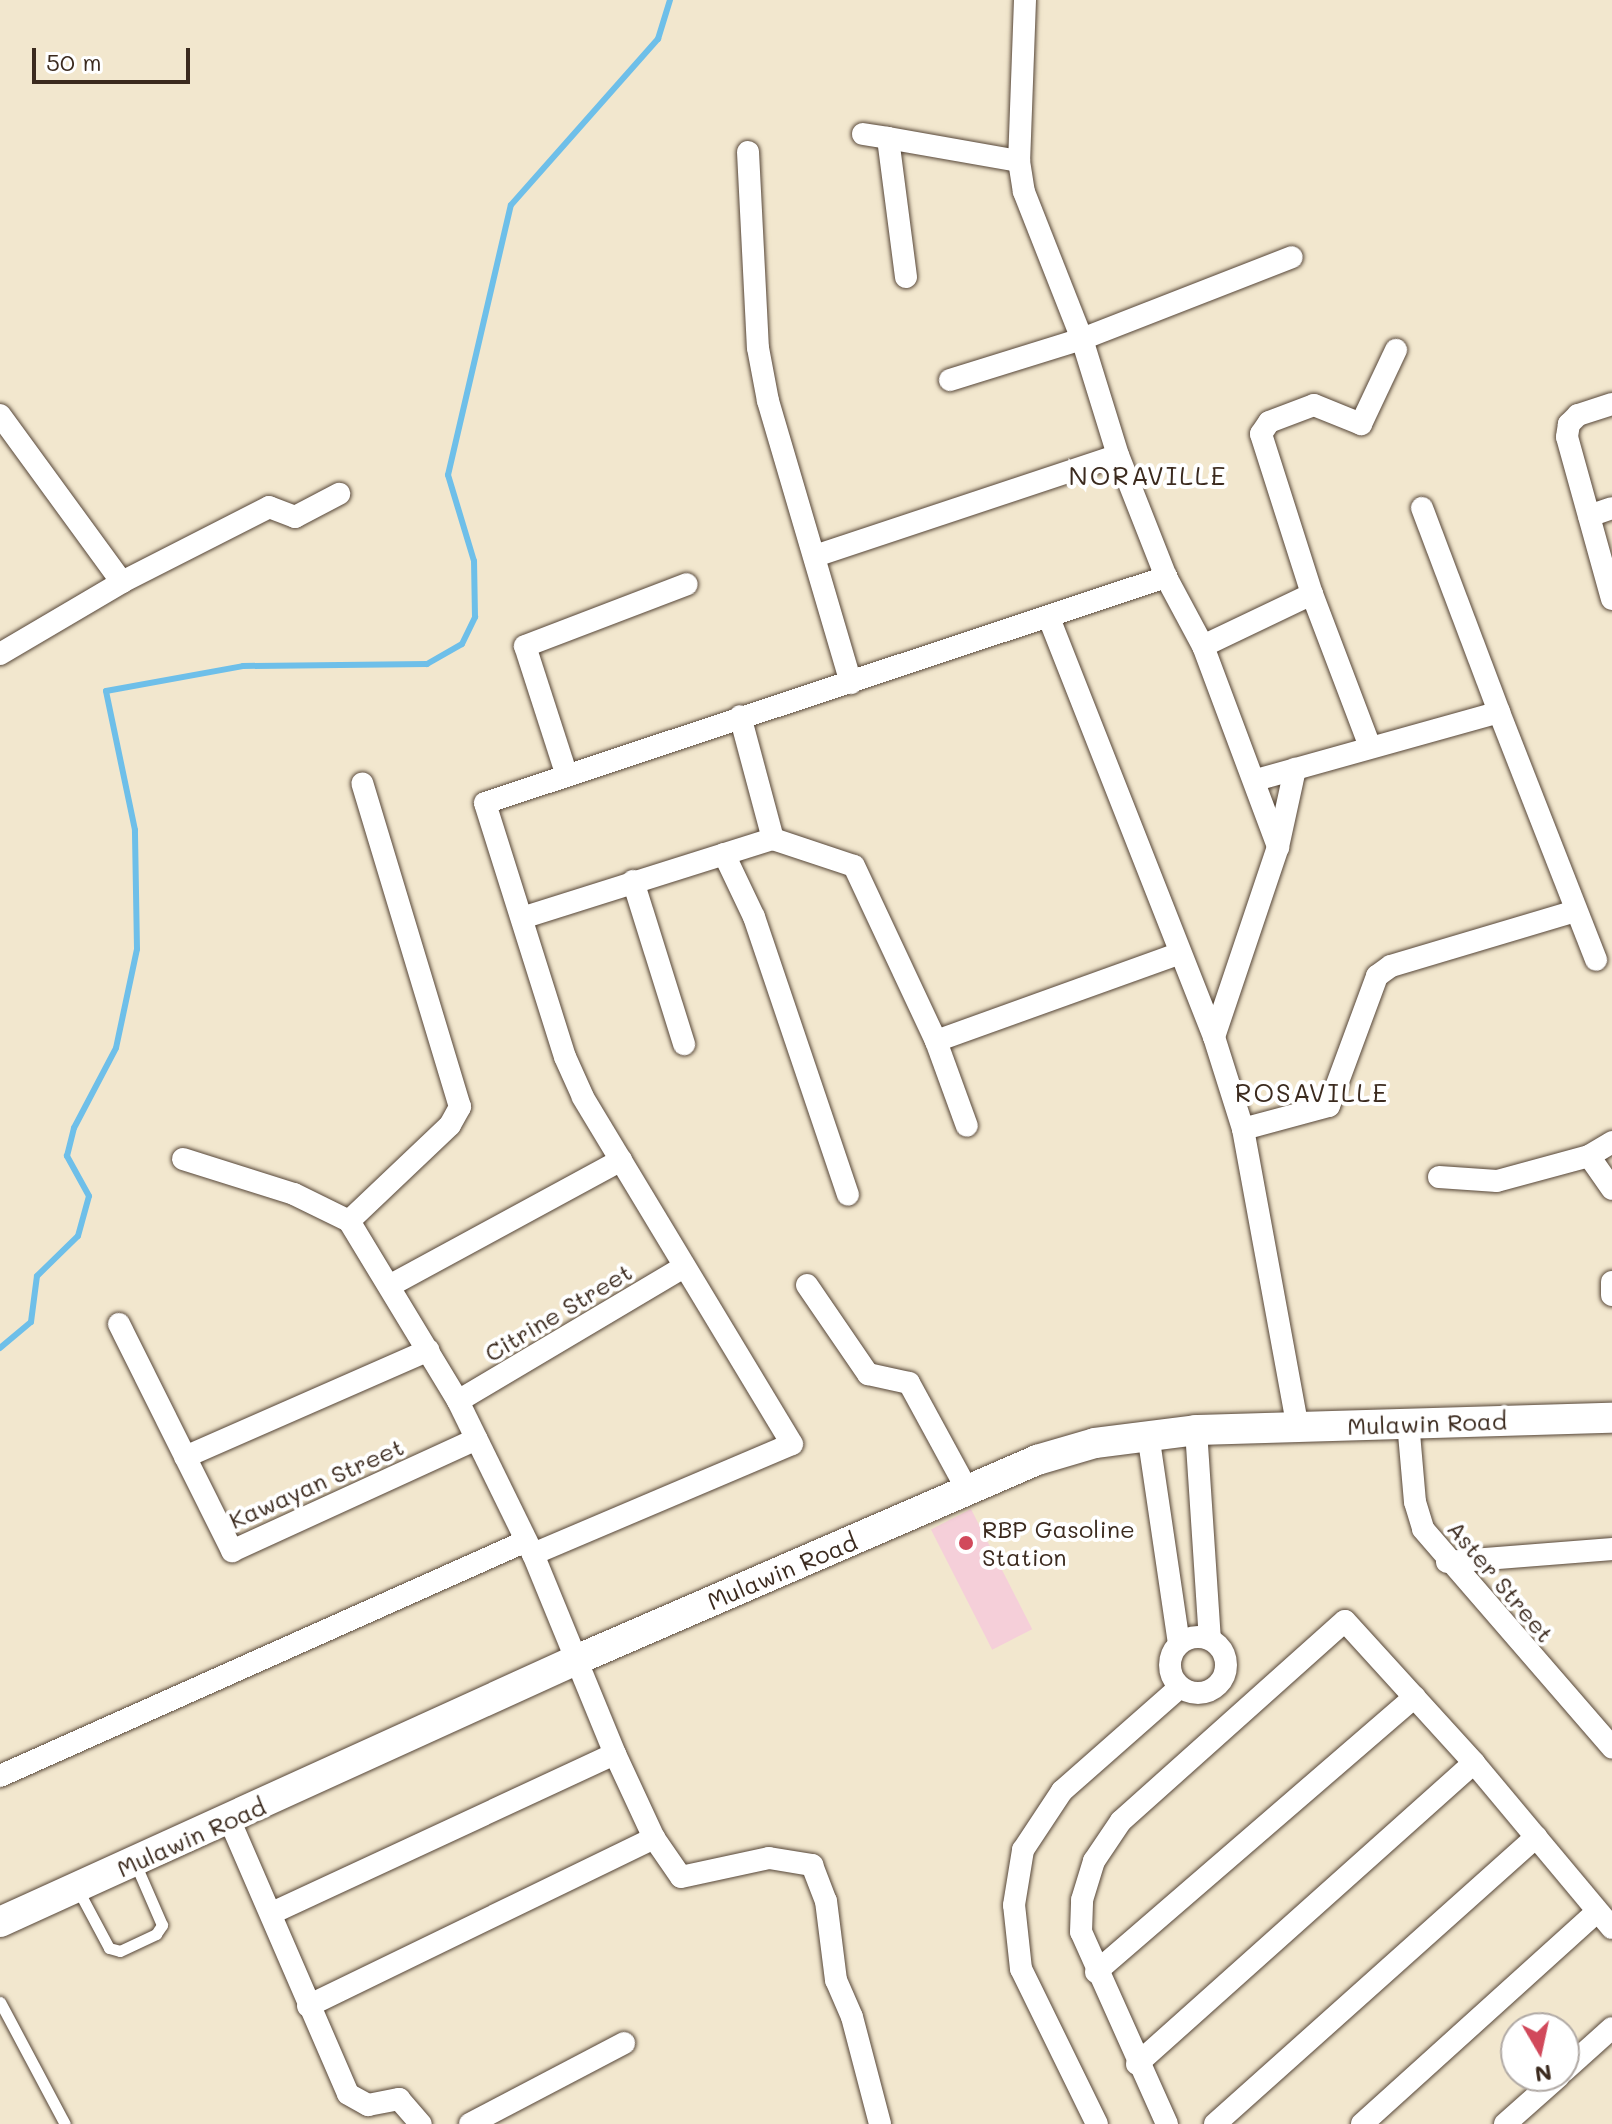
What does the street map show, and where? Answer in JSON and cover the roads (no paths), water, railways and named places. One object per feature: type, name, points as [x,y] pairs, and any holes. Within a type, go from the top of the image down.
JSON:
[{"type":"main road","name":"Mulawin Road","points":[[0,1922],[230,1821],[576,1660],[1037,1460],[1148,1434],[1196,1430],[1298,1430],[1408,1422],[1612,1418]]},
{"type":"street","points":[[1025,0],[1019,161],[1024,192],[1082,339],[1118,455],[1166,577],[1203,646],[1256,780],[1278,847]]},
{"type":"street","points":[[863,134],[1019,161]]},
{"type":"street","points":[[888,138],[906,277]]},
{"type":"street","points":[[748,152],[758,348],[768,401],[851,683]]},
{"type":"street","points":[[950,380],[1082,339],[1292,257]]},
{"type":"street","points":[[1370,747],[1278,501],[1261,434],[1269,422],[1314,405],[1361,424],[1396,350]]},
{"type":"street","points":[[1612,404],[1578,415],[1569,424],[1567,437],[1612,599]]},
{"type":"street","points":[[0,415],[122,582]]},
{"type":"street","points":[[815,556],[1118,455]]},
{"type":"street","points":[[2,650],[122,582],[269,507],[295,517],[339,494]]},
{"type":"street","points":[[1422,508],[1596,960]]},
{"type":"street","points":[[1589,516],[1612,508]]},
{"type":"street","points":[[0,1776],[530,1547],[792,1444],[621,1160],[565,1057],[485,803],[566,773],[851,683],[1166,577]]},
{"type":"street","points":[[566,773],[525,646],[687,584]]},
{"type":"street","points":[[1203,646],[1312,594]]},
{"type":"street","points":[[1049,618],[1177,954],[1214,1037],[1243,1129],[1298,1430]]},
{"type":"street","points":[[1256,780],[1499,712]]},
{"type":"street","points":[[740,716],[773,839]]},
{"type":"street","points":[[1214,1037],[1278,847],[1295,769]]},
{"type":"street","points":[[349,1221],[450,1125],[460,1107],[362,783]]},
{"type":"street","points":[[522,918],[773,839],[854,866],[936,1041],[967,1126]]},
{"type":"street","points":[[724,854],[754,917],[848,1194]]},
{"type":"street","points":[[633,881],[684,1044]]},
{"type":"street","points":[[1243,1129],[1329,1106],[1377,976],[1391,966],[1575,911]]},
{"type":"street","points":[[936,1041],[1177,954]]},
{"type":"street","points":[[1439,1177],[1497,1181],[1589,1156],[1612,1142]]},
{"type":"street","points":[[1589,1156],[1612,1189]]},
{"type":"street","points":[[183,1159],[294,1194],[349,1221],[391,1285],[458,1401],[530,1547],[615,1754],[654,1838],[681,1877],[769,1858],[812,1865],[826,1901],[836,1980],[852,2017],[880,2124]]},
{"type":"street","points":[[391,1285],[621,1160]]},
{"type":"street","name":"Citrine Street","points":[[458,1401],[684,1267]]},
{"type":"street","points":[[1612,1282],[1612,1295]]},
{"type":"street","points":[[807,1285],[868,1374],[894,1378],[915,1391],[968,1491]]},
{"type":"street","name":"Kawayan Street","points":[[119,1324],[232,1551],[477,1439]]},
{"type":"street","points":[[185,1457],[429,1350]]},
{"type":"street","name":"Aster Street","points":[[1408,1422],[1415,1502],[1423,1529],[1447,1562],[1612,1747]]},
{"type":"street","points":[[1148,1434],[1179,1644],[1170,1666],[1180,1687],[1203,1693],[1223,1680],[1225,1657],[1210,1639],[1196,1430]]},
{"type":"street","points":[[1164,1538],[1203,1535]]},
{"type":"street","points":[[1447,1562],[1612,1549]]},
{"type":"street","points":[[1167,2124],[1137,2064],[1081,1932],[1082,1900],[1094,1861],[1121,1821],[1345,1621],[1474,1763],[1604,1920],[1362,2124]]},
{"type":"street","points":[[1179,1644],[1193,1638],[1210,1639]]},
{"type":"street","points":[[1097,2124],[1021,1969],[1014,1905],[1023,1850],[1062,1791],[1180,1687]]},
{"type":"street","points":[[1096,1972],[1415,1697]]},
{"type":"street","points":[[272,1913],[615,1754]]},
{"type":"street","points":[[1137,2064],[1474,1763]]},
{"type":"street","points":[[230,1821],[348,2094],[368,2105],[399,2099],[421,2124]]},
{"type":"street","points":[[1215,2124],[1536,1837]]},
{"type":"street","points":[[308,2006],[654,1838]]},
{"type":"street","points":[[1580,2057],[1612,2028]]},
{"type":"street","points":[[470,2124],[624,2043]]},
{"type":"street","points":[[1505,2124],[1541,2092]]},
{"type":"lane","points":[[77,1888],[109,1948],[120,1951],[156,1934],[162,1925],[135,1863]]},
{"type":"lane","points":[[0,2002],[65,2124]]},
{"type":"waterway","points":[[0,1348],[31,1322],[37,1276],[78,1236],[89,1196],[67,1156],[74,1128],[116,1048],[137,949],[135,830],[106,691],[243,666],[427,664],[462,644],[475,617],[474,561],[448,475],[511,205],[658,39],[670,0]]},
{"type":"place","name":"RBP Gasoline Station","points":[[966,1543]]},
{"type":"district","name":"NORAVILLE","points":[[1148,476]]},
{"type":"district","name":"ROSAVILLE","points":[[1312,1093]]}]
